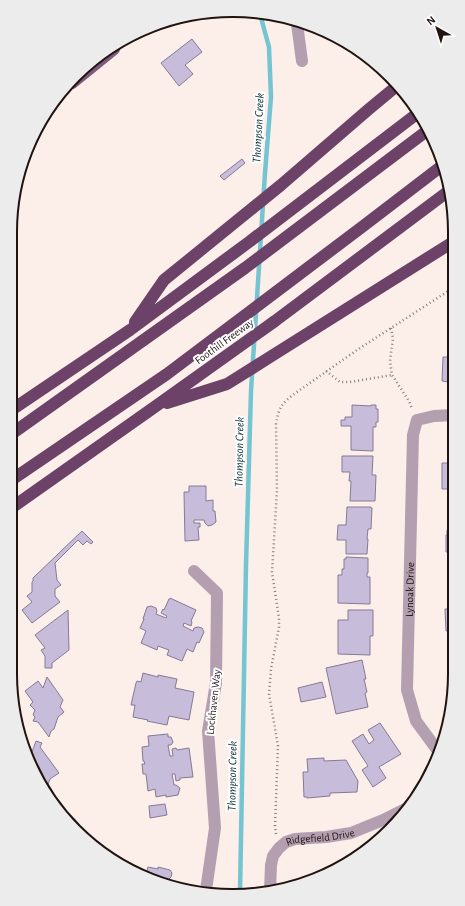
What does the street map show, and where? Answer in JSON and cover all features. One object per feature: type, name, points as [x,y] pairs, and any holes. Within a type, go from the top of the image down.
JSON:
[{"type":"highway","points":[[130,330],[164,280],[281,185],[394,89]]},
{"type":"highway","points":[[17,406],[130,330],[249,242],[414,116]]},
{"type":"highway","points":[[17,430],[245,268],[424,133]]},
{"type":"highway","points":[[17,476],[167,374],[438,168]]},
{"type":"highway","name":"Foothill Freeway","points":[[17,504],[275,321],[445,194]]},
{"type":"highway","points":[[156,406],[227,384],[448,245]]},
{"type":"street","points":[[298,27],[302,61]]},
{"type":"street","points":[[417,420],[434,416],[448,415]]},
{"type":"street","name":"Lynoak Drive","points":[[417,420],[413,435],[408,690],[416,721],[435,747]]},
{"type":"street","name":"Lockhaven Way","points":[[194,571],[217,593],[216,683],[208,731],[215,828],[206,887]]},
{"type":"street","name":"Ridgefield Drive","points":[[278,848],[286,842],[295,839],[326,837],[351,833],[398,812]]},
{"type":"street","points":[[270,886],[270,865],[278,848]]},
{"type":"path","points":[[278,848],[275,826],[278,746],[269,694],[271,669],[279,627],[272,572],[277,490],[277,414],[288,399],[391,328],[448,291]]},
{"type":"path","points":[[391,328],[393,338],[390,361],[392,375],[409,401],[417,420]]},
{"type":"path","points":[[326,372],[340,382],[350,382],[392,375]]},
{"type":"building","points":[[192,39],[202,52],[185,65],[193,74],[179,86],[161,63]]},
{"type":"building","points":[[242,159],[245,163],[224,180],[220,176]]},
{"type":"building","points":[[443,357],[448,357],[448,382],[442,381]]},
{"type":"building","points":[[352,405],[376,405],[376,409],[378,409],[378,422],[376,422],[376,427],[373,427],[373,451],[351,450],[351,426],[341,426],[341,420],[345,420],[345,417],[352,417]]},
{"type":"building","points":[[342,456],[373,456],[372,475],[376,475],[375,501],[350,501],[350,472],[342,472]]},
{"type":"building","points":[[442,463],[448,463],[448,489],[442,489]]},
{"type":"building","points":[[189,486],[206,486],[206,501],[213,500],[213,511],[215,511],[216,522],[208,526],[204,520],[194,520],[194,523],[200,523],[200,527],[198,527],[199,540],[185,541],[184,492],[189,492]]},
{"type":"building","points":[[347,507],[372,508],[371,529],[368,529],[367,554],[346,554],[346,540],[337,540],[338,525],[346,525]]},
{"type":"building","points":[[447,530],[448,552],[446,552],[446,535]]},
{"type":"building","points":[[82,531],[93,542],[91,544],[87,541],[83,545],[78,540],[55,563],[57,580],[61,585],[55,589],[55,596],[60,602],[32,623],[22,610],[32,602],[27,596],[32,592],[33,578]]},
{"type":"building","points":[[346,557],[368,558],[367,577],[370,577],[370,604],[338,603],[338,575],[342,575],[342,569],[344,569],[344,559],[346,559]]},
{"type":"building","points":[[170,598],[196,610],[191,621],[191,626],[184,623],[183,626],[193,631],[194,628],[202,628],[204,632],[199,643],[197,642],[193,652],[187,649],[182,661],[167,655],[169,650],[158,646],[157,650],[141,643],[146,631],[140,628],[147,607],[151,606],[156,608],[156,614],[166,618],[167,616],[161,613]]},
{"type":"building","points":[[445,609],[448,609],[448,631],[446,631]]},
{"type":"building","points":[[68,610],[69,650],[52,663],[52,668],[45,668],[45,656],[41,650],[45,648],[35,635]]},
{"type":"building","points":[[348,610],[373,610],[373,636],[370,636],[370,655],[338,654],[338,620],[348,620]]},
{"type":"building","points":[[362,660],[366,679],[364,679],[368,707],[336,714],[326,668]]},
{"type":"building","points":[[143,673],[158,677],[158,675],[177,679],[175,688],[194,692],[189,720],[169,716],[167,725],[133,717],[135,705],[131,705],[136,683],[137,681],[141,682]]},
{"type":"building","points":[[47,677],[63,700],[60,707],[64,712],[58,717],[54,729],[51,731],[49,737],[38,722],[33,721],[35,717],[33,715],[35,710],[30,705],[33,702],[25,691],[38,681],[43,688]]},
{"type":"building","points":[[322,682],[326,697],[301,702],[298,688]]},
{"type":"building","points":[[380,723],[401,754],[379,767],[386,778],[373,787],[362,770],[368,766],[352,741],[363,734],[369,744],[374,740],[368,730]]},
{"type":"building","points":[[168,734],[168,737],[171,737],[173,742],[171,745],[168,745],[170,756],[173,756],[172,749],[176,748],[177,750],[189,748],[193,777],[180,778],[180,780],[176,781],[175,774],[172,774],[174,785],[180,788],[178,795],[156,797],[155,789],[148,791],[146,774],[143,774],[142,764],[145,764],[143,761],[142,747],[149,746],[148,736]]},
{"type":"building","points":[[36,741],[42,743],[40,747],[59,773],[50,779],[48,784],[39,769],[32,752]]},
{"type":"building","points":[[324,758],[324,761],[346,760],[358,781],[357,792],[330,793],[330,796],[304,797],[303,772],[308,772],[307,759]]},
{"type":"building","points":[[165,804],[167,815],[150,818],[149,806]]},
{"type":"building","points":[[148,867],[158,869],[158,867],[170,870],[172,873],[168,880],[147,871]]},
{"type":"waterway","name":"Thompson Creek","points":[[240,889],[251,391],[271,97],[269,47],[261,19]]}]
